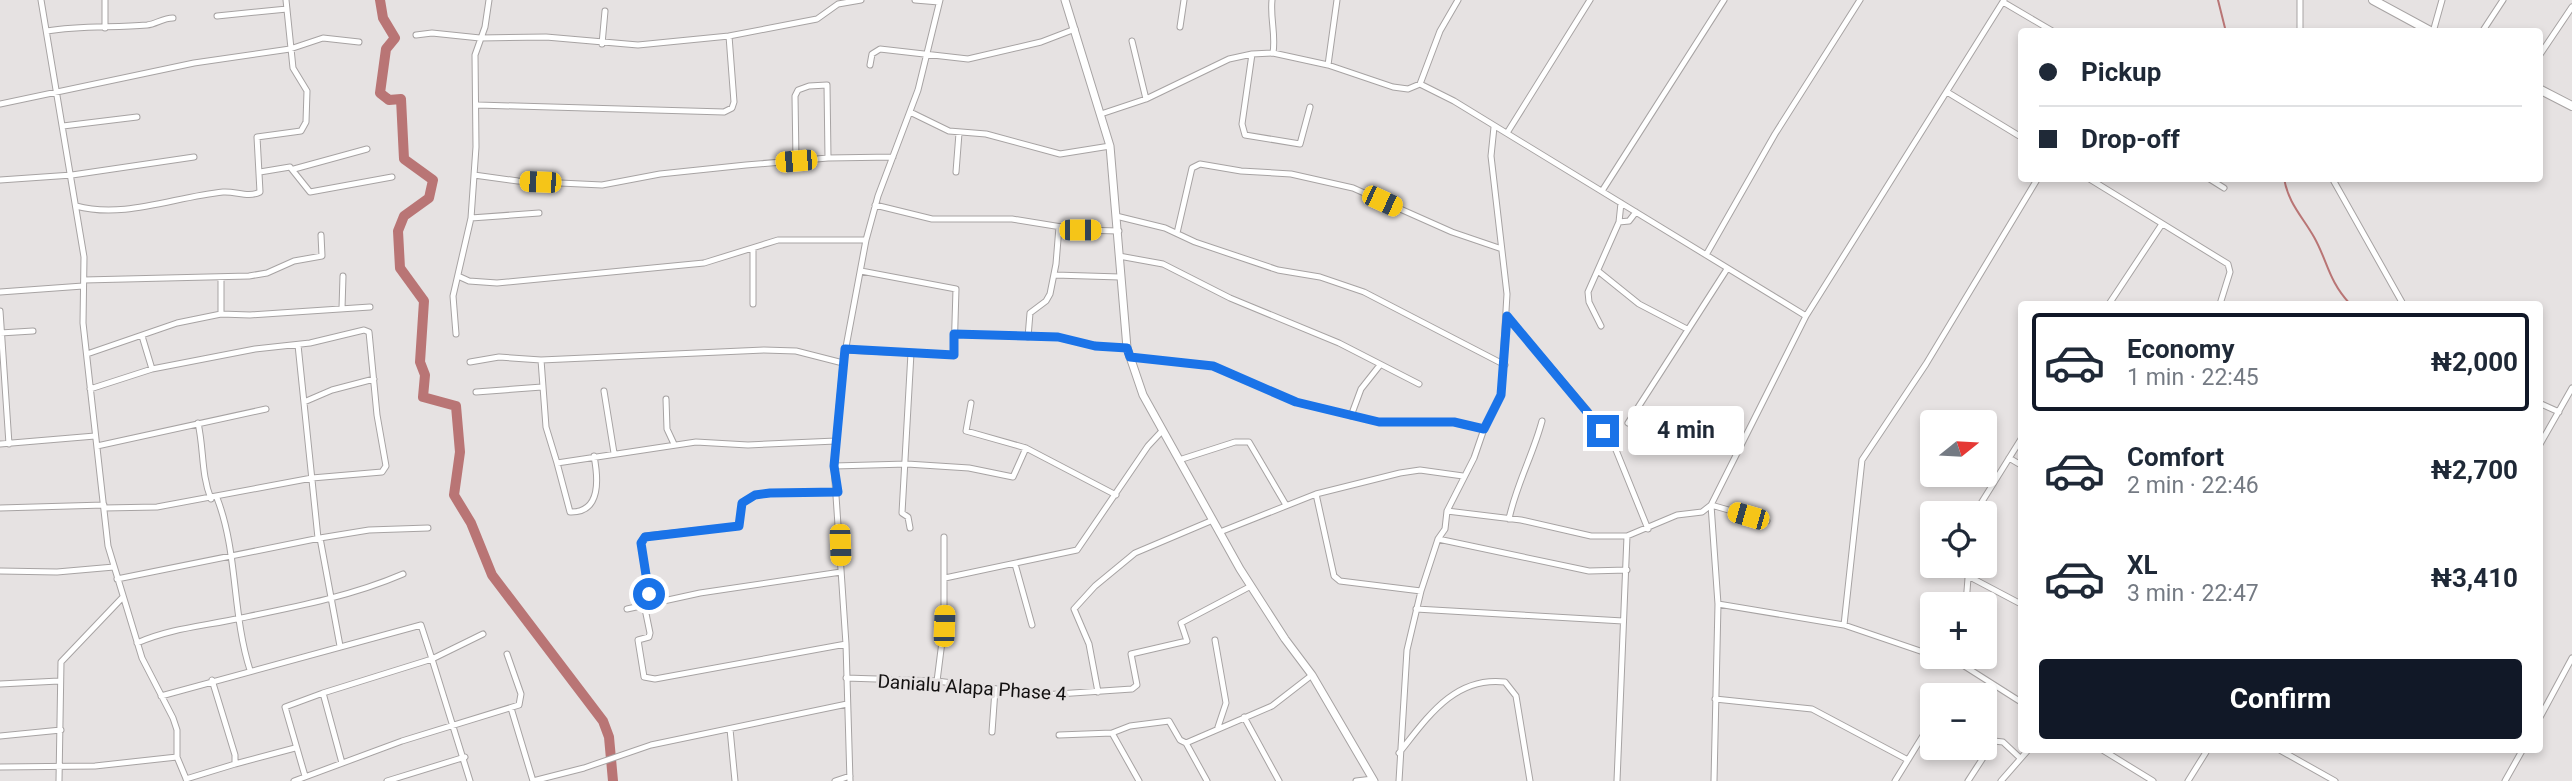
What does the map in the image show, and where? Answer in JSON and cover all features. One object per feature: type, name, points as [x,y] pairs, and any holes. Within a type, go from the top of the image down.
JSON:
[{"type":"main road","points":[[2373,0],[2425,28]]},
{"type":"main road","points":[[2543,91],[2572,106]]},
{"type":"street","points":[[41,0],[76,205],[84,283],[83,323],[108,546],[137,643],[177,730],[177,757],[187,780],[295,748]]},
{"type":"street","points":[[105,0],[105,28]]},
{"type":"street","points":[[76,205],[96,211],[121,210],[224,192],[258,194],[260,172],[257,137],[301,131],[306,122],[307,91],[293,68],[286,0]]},
{"type":"street","points":[[456,334],[453,296],[471,218],[474,175],[478,105],[475,55],[489,0]]},
{"type":"street","points":[[416,35],[432,33],[480,38],[546,37],[603,44],[684,42],[817,19],[838,4],[861,0]]},
{"type":"street","points":[[835,781],[850,778],[846,644],[838,492],[834,466],[843,363],[875,205],[910,113],[928,54],[939,1],[915,0]]},
{"type":"street","points":[[1065,0],[1110,146],[1127,348],[1143,395],[1251,586],[1312,675],[1374,780],[1356,781]]},
{"type":"street","points":[[1180,27],[1184,0]]},
{"type":"street","points":[[1272,0],[1270,16],[1275,36],[1273,53]]},
{"type":"street","points":[[1328,65],[1337,0]]},
{"type":"street","points":[[1101,114],[1146,99],[1229,60],[1252,54],[1273,53],[1328,65],[1394,88],[1408,89],[1420,84],[1440,31],[1458,0]]},
{"type":"street","points":[[1507,133],[1590,0]]},
{"type":"street","points":[[1602,191],[1724,0]]},
{"type":"street","points":[[1706,255],[1774,134],[1859,2],[1849,0]]},
{"type":"street","points":[[2300,0],[2300,28]]},
{"type":"street","points":[[2433,28],[2442,0]]},
{"type":"street","points":[[2485,28],[2503,0]]},
{"type":"street","points":[[1447,511],[1509,519],[1591,536],[1627,536],[1676,515],[1702,512],[1711,505],[1806,316],[2004,1],[2048,28]]},
{"type":"street","points":[[2543,50],[2572,7]]},
{"type":"street","points":[[217,16],[287,9]]},
{"type":"street","points":[[603,44],[605,11]]},
{"type":"street","points":[[47,31],[75,26],[105,28],[151,25],[173,19]]},
{"type":"street","points":[[870,65],[873,54],[880,49],[968,59],[1041,42],[1075,29]]},
{"type":"street","points":[[478,105],[724,112],[732,108],[733,102],[729,36]]},
{"type":"street","points":[[0,104],[194,63],[290,49],[323,38],[359,42]]},
{"type":"street","points":[[1132,41],[1146,99]]},
{"type":"street","points":[[1252,54],[1242,124],[1245,135],[1300,144],[1310,107]]},
{"type":"street","points":[[1420,84],[1507,133],[1806,316]]},
{"type":"street","points":[[796,161],[795,96],[798,90],[809,86],[827,85],[828,158]]},
{"type":"street","points":[[1947,92],[2018,135]]},
{"type":"street","points":[[910,113],[934,126],[960,133],[986,134],[1060,153],[1110,146]]},
{"type":"street","points":[[63,126],[137,117]]},
{"type":"street","points":[[1399,781],[1407,650],[1416,609],[1438,539],[1445,529],[1447,511],[1474,458],[1484,429],[1501,395],[1505,365],[1507,294],[1499,248],[1491,156],[1494,127]]},
{"type":"street","points":[[956,172],[960,133]]},
{"type":"street","points":[[260,172],[290,167],[294,169],[367,149]]},
{"type":"street","points":[[0,180],[72,175],[194,157]]},
{"type":"street","points":[[474,175],[518,181],[602,185],[660,174],[828,158],[893,157]]},
{"type":"street","points":[[1177,233],[1192,167],[1200,164],[1241,171],[1291,174],[1353,188],[1452,232],[1499,248]]},
{"type":"street","points":[[294,169],[310,192],[392,177]]},
{"type":"street","points":[[1844,625],[1862,460],[1926,365],[2036,182]]},
{"type":"street","points":[[2094,182],[2228,264],[2230,272],[2221,301]]},
{"type":"street","points":[[2214,182],[2224,188]]},
{"type":"street","points":[[2334,182],[2401,301]]},
{"type":"street","points":[[1601,326],[1589,302],[1588,292],[1619,222],[1621,203]]},
{"type":"street","points":[[875,205],[932,219],[1012,219],[1059,227],[1119,231]]},
{"type":"street","points":[[1619,222],[1629,221],[1636,212]]},
{"type":"street","points":[[471,218],[539,213]]},
{"type":"street","points":[[1116,216],[1177,233],[1195,242],[1278,270],[1320,277],[1364,292],[1505,365]]},
{"type":"street","points":[[2111,301],[2162,224]]},
{"type":"street","points":[[1028,337],[1030,313],[1046,301],[1055,275],[1059,227]]},
{"type":"street","points":[[0,292],[84,283],[221,278],[267,273],[294,261],[322,256],[321,235]]},
{"type":"street","points":[[458,276],[469,281],[497,283],[562,274],[673,267],[704,262],[778,240],[866,240]]},
{"type":"street","points":[[752,304],[753,248]]},
{"type":"street","points":[[1119,256],[1163,264],[1230,298],[1339,343],[1419,384]]},
{"type":"street","points":[[1628,423],[1727,269]]},
{"type":"street","points":[[845,349],[954,355],[956,289],[861,271]]},
{"type":"street","points":[[1598,271],[1639,304],[1687,329]]},
{"type":"street","points":[[1055,275],[1121,277]]},
{"type":"street","points":[[342,309],[343,276]]},
{"type":"street","points":[[220,314],[221,278]]},
{"type":"street","points":[[88,354],[177,323],[220,314],[250,315],[370,307]]},
{"type":"street","points":[[0,312],[9,444]]},
{"type":"street","points":[[1507,316],[1588,411],[1616,450],[1648,529]]},
{"type":"street","points":[[0,508],[157,507],[214,499],[312,478],[384,470],[369,332],[364,330],[298,345],[255,349],[152,369],[90,389]]},
{"type":"street","points":[[1,333],[33,331]]},
{"type":"street","points":[[954,334],[1058,337],[1095,346],[1127,348]]},
{"type":"street","points":[[142,336],[152,369]]},
{"type":"street","points":[[298,345],[319,538],[340,646]]},
{"type":"street","points":[[470,362],[499,357],[541,360],[764,350],[796,351],[843,363]]},
{"type":"street","points":[[910,528],[908,517],[902,513],[907,464],[911,353]]},
{"type":"street","points":[[1130,357],[1213,366],[1296,402],[1379,422],[1454,422],[1484,429]]},
{"type":"street","points":[[541,360],[546,427],[570,512],[575,513],[589,506],[595,496],[594,456]]},
{"type":"street","points":[[1351,416],[1362,389],[1380,365]]},
{"type":"street","points":[[304,402],[318,395],[374,379]]},
{"type":"street","points":[[476,392],[542,387]]},
{"type":"street","points":[[2543,440],[2572,388]]},
{"type":"street","points":[[303,389],[318,395]]},
{"type":"street","points":[[604,391],[614,453]]},
{"type":"street","points":[[666,399],[667,429],[674,444]]},
{"type":"street","points":[[971,403],[966,431],[1026,448],[1115,495]]},
{"type":"street","points":[[2543,405],[2560,412]]},
{"type":"street","points":[[97,446],[266,409]]},
{"type":"street","points":[[1509,519],[1513,498],[1535,450],[1542,421]]},
{"type":"street","points":[[198,422],[204,452],[202,477],[226,523],[241,635],[250,670]]},
{"type":"street","points":[[945,578],[1077,550],[1148,446],[1162,431]]},
{"type":"street","points":[[0,444],[95,436]]},
{"type":"street","points":[[557,463],[674,444],[836,441]]},
{"type":"street","points":[[1179,460],[1235,442],[1249,442],[1286,505]]},
{"type":"street","points":[[1982,501],[2018,444]]},
{"type":"street","points":[[834,466],[907,464],[969,468],[1013,477],[1026,448]]},
{"type":"street","points":[[2009,458],[2018,463]]},
{"type":"street","points":[[1220,532],[1316,494],[1420,470],[1463,476]]},
{"type":"street","points":[[838,492],[755,495],[742,503],[739,526],[645,537],[641,543],[649,594],[644,604],[650,633],[649,637],[638,640],[642,672],[649,679],[846,644]]},
{"type":"street","points":[[1316,494],[1326,527],[1334,576],[1340,581],[1421,591]]},
{"type":"street","points":[[1711,505],[1767,521]]},
{"type":"street","points":[[1711,505],[1718,604],[1714,781]]},
{"type":"street","points":[[1098,692],[1089,644],[1074,609],[1095,586],[1135,554],[1213,520]]},
{"type":"street","points":[[117,579],[319,538],[369,530],[428,528]]},
{"type":"street","points":[[1618,781],[1627,536]]},
{"type":"street","points":[[937,681],[944,626],[944,537]]},
{"type":"street","points":[[1438,539],[1589,571],[1627,570]]},
{"type":"street","points":[[1015,564],[1032,625]]},
{"type":"street","points":[[0,571],[57,572],[114,567]]},
{"type":"street","points":[[627,609],[841,572]]},
{"type":"street","points":[[137,643],[176,628],[240,619],[331,597],[403,574]]},
{"type":"street","points":[[1972,578],[2018,602]]},
{"type":"street","name":"Danialu Alapa Phase 4","points":[[846,678],[937,681],[1058,696],[1135,687],[1131,654],[1187,641],[1181,623],[1251,586]]},
{"type":"street","points":[[60,781],[59,668],[65,656],[122,598]]},
{"type":"street","points":[[1718,604],[1844,625],[1920,651]]},
{"type":"street","points":[[1416,609],[1623,621]]},
{"type":"street","points":[[161,696],[421,625],[452,726],[465,757],[470,781]]},
{"type":"street","points":[[306,776],[295,748],[285,707],[432,660],[483,634]]},
{"type":"street","points":[[1215,640],[1226,703],[1218,727]]},
{"type":"street","points":[[294,781],[522,703],[507,654]]},
{"type":"street","points":[[2543,712],[2572,658]]},
{"type":"street","points":[[1973,669],[2018,700]]},
{"type":"street","points":[[1186,743],[1272,706],[1312,675]]},
{"type":"street","points":[[212,680],[235,764]]},
{"type":"street","points":[[0,684],[59,681]]},
{"type":"street","points":[[1399,753],[1443,699],[1476,684],[1505,682],[1516,696],[1530,781]]},
{"type":"street","points":[[992,732],[995,690]]},
{"type":"street","points":[[323,693],[342,763]]},
{"type":"street","points":[[1715,699],[1812,709],[1908,760]]},
{"type":"street","points":[[511,708],[533,781],[565,774],[651,745],[846,704]]},
{"type":"street","points":[[1244,716],[1279,781]]},
{"type":"street","points":[[1059,735],[1112,733],[1130,726],[1169,721],[1180,740],[1186,743],[1207,781]]},
{"type":"street","points":[[730,729],[735,781]]},
{"type":"street","points":[[0,736],[61,730]]},
{"type":"street","points":[[1112,733],[1139,781]]},
{"type":"street","points":[[1895,781],[1920,740]]},
{"type":"street","points":[[1968,781],[1994,741],[2003,742],[2019,757]]},
{"type":"street","points":[[2001,781],[2024,753]]},
{"type":"street","points":[[2108,753],[2153,781]]},
{"type":"street","points":[[2188,781],[2206,753]]},
{"type":"street","points":[[2285,753],[2335,781]]},
{"type":"street","points":[[2505,781],[2521,753]]},
{"type":"street","points":[[0,767],[59,768],[138,763],[177,757]]},
{"type":"street","points":[[387,781],[405,779],[465,757]]},
{"type":"street","points":[[565,774],[568,781]]},
{"type":"waterway","points":[[380,0],[383,18],[395,38],[386,49],[380,93],[389,100],[401,99],[404,159],[433,180],[429,198],[404,216],[398,231],[400,268],[424,301],[420,362],[425,375],[423,397],[456,406],[460,452],[454,495],[471,523],[492,575],[603,721],[609,737],[613,781]]},
{"type":"waterway","points":[[2218,0],[2225,28]]},
{"type":"waterway","points":[[2285,182],[2292,202],[2319,246],[2337,287],[2348,301]]},
{"type":"route","points":[[649,594],[641,543],[645,537],[663,533],[735,528],[741,524],[742,503],[755,495],[838,492],[834,466],[845,349],[954,355],[954,334],[1066,338],[1095,346],[1127,348],[1130,357],[1213,366],[1231,371],[1264,390],[1296,402],[1379,422],[1454,422],[1484,429],[1501,395],[1507,316],[1603,431]]}]
